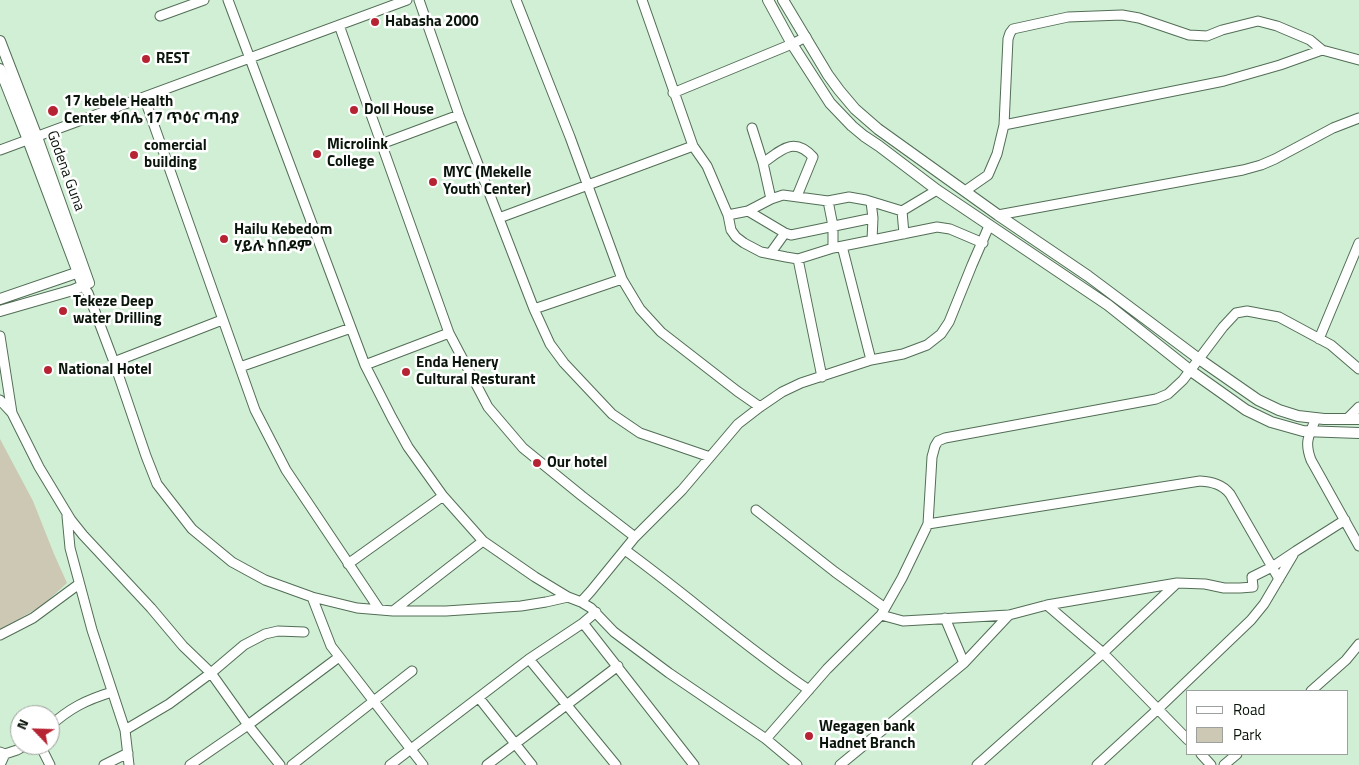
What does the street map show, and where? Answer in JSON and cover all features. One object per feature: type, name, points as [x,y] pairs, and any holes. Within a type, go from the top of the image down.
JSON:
[{"type":"main road","points":[[768,0],[792,44],[830,103],[864,136],[937,190],[1108,305],[1246,410],[1287,427],[1310,432],[1359,433]]},
{"type":"main road","points":[[783,0],[828,75],[855,109],[878,129],[998,215],[1088,276],[1249,394],[1268,405],[1298,416],[1359,419]]},
{"type":"main road","name":"Godena Guna","points":[[0,41],[32,138],[87,287]]},
{"type":"main road","name":"Godena Guna","points":[[0,70],[32,138]]},
{"type":"main road","points":[[0,299],[81,271]]},
{"type":"main road","points":[[1080,286],[1088,276]]},
{"type":"main road","points":[[0,311],[87,287]]},
{"type":"main road","points":[[1108,305],[1114,295]]},
{"type":"street","points":[[160,16],[204,0]]},
{"type":"street","points":[[228,0],[365,365],[408,447],[443,496],[483,541],[535,577],[596,612],[614,632],[669,673],[766,739],[797,765]]},
{"type":"street","points":[[0,150],[408,0]]},
{"type":"street","points":[[419,0],[499,218],[534,309],[550,344],[564,363],[612,414],[640,433],[710,457]]},
{"type":"street","points":[[516,0],[622,279],[640,309],[661,332],[760,407]]},
{"type":"street","points":[[642,0],[693,146],[707,166],[728,215],[731,230],[744,243],[760,252],[798,259],[837,247],[937,227],[950,229],[983,243]]},
{"type":"street","points":[[966,191],[988,175],[997,154],[1004,125],[1008,39],[1013,29],[1068,17],[1122,15],[1139,18],[1189,35],[1207,36],[1222,30],[1258,21],[1277,26],[1310,40],[1322,50],[1359,60]]},
{"type":"street","points":[[339,25],[449,333],[488,406],[523,448],[636,537]]},
{"type":"street","points":[[673,93],[806,37]]},
{"type":"street","points":[[1004,125],[1224,81],[1280,65],[1322,50]]},
{"type":"street","points":[[144,97],[255,410],[286,470],[379,610]]},
{"type":"street","points":[[380,144],[460,114]]},
{"type":"street","points":[[998,215],[1262,165],[1333,128],[1359,118]]},
{"type":"street","points":[[752,128],[763,163],[770,199]]},
{"type":"street","points":[[499,218],[693,146]]},
{"type":"street","points":[[763,163],[785,147],[797,147],[809,153],[813,157],[797,196]]},
{"type":"street","points":[[728,215],[748,211],[770,199],[783,195],[828,201],[849,197],[902,211],[937,190]]},
{"type":"street","points":[[828,201],[837,247],[871,360]]},
{"type":"street","points":[[871,202],[873,218],[872,240]]},
{"type":"street","points":[[748,211],[785,233],[798,234],[873,218]]},
{"type":"street","points":[[902,211],[904,234]]},
{"type":"street","points":[[581,602],[624,550],[682,490],[738,424],[760,407],[782,392],[801,384],[871,360],[903,354],[927,345],[941,334],[949,322],[989,226]]},
{"type":"street","points":[[770,254],[785,233]]},
{"type":"street","points":[[1319,339],[1359,243]]},
{"type":"street","points":[[798,259],[822,377]]},
{"type":"street","points":[[534,309],[622,279]]},
{"type":"street","points":[[87,287],[157,484],[192,529],[232,562],[265,580],[312,597],[357,608],[393,611],[446,611],[521,606],[568,597]]},
{"type":"street","points":[[766,739],[832,663],[883,611],[902,578],[928,524],[932,457],[938,441],[945,438],[1156,399],[1168,394],[1183,380],[1223,327],[1236,314],[1247,311],[1279,317],[1331,345],[1359,369]]},
{"type":"street","points":[[114,362],[222,320]]},
{"type":"street","points":[[240,367],[351,328]]},
{"type":"street","points":[[365,365],[449,333]]},
{"type":"street","points":[[0,336],[12,413]]},
{"type":"street","points":[[0,400],[12,413],[67,514],[83,535],[211,673],[248,725],[280,765]]},
{"type":"street","points":[[1347,419],[1359,407]]},
{"type":"street","points":[[1316,418],[1307,444],[1308,452],[1359,546]]},
{"type":"street","points":[[928,524],[1200,481],[1208,482],[1218,484],[1230,494],[1279,579]]},
{"type":"street","points":[[348,564],[443,496]]},
{"type":"street","points":[[756,510],[883,611],[903,621],[1009,614],[1047,605],[1177,582],[1205,584],[1224,588],[1253,587],[1252,577],[1272,567],[1345,520]]},
{"type":"street","points":[[67,514],[70,548],[92,630],[125,730],[129,765]]},
{"type":"street","points":[[393,611],[483,541]]},
{"type":"street","points":[[624,550],[779,670],[809,690]]},
{"type":"street","points":[[1096,765],[1158,709],[1257,613],[1296,551]]},
{"type":"street","points":[[977,765],[1103,653],[1177,582]]},
{"type":"street","points":[[0,635],[33,618],[79,584]]},
{"type":"street","points":[[312,597],[331,646],[423,765]]},
{"type":"street","points":[[1047,605],[1103,653],[1186,738]]},
{"type":"street","points":[[390,765],[596,612]]},
{"type":"street","points":[[840,765],[964,663],[1009,614]]},
{"type":"street","points":[[945,618],[964,663]]},
{"type":"street","points":[[583,623],[618,666],[690,764]]},
{"type":"street","points":[[125,730],[169,704],[211,673],[244,645],[265,634],[278,631],[304,632]]},
{"type":"street","points":[[1312,690],[1346,660],[1359,644]]},
{"type":"street","points":[[190,765],[248,725],[339,657]]},
{"type":"street","points":[[529,660],[616,765]]},
{"type":"street","points":[[486,765],[618,666]]},
{"type":"street","points":[[292,765],[412,671]]},
{"type":"street","points":[[60,718],[72,708],[112,692]]},
{"type":"street","points":[[479,698],[532,765]]},
{"type":"street","points":[[0,765],[2,753]]},
{"type":"street","points":[[104,765],[128,753]]},
{"type":"street","points":[[1201,755],[1211,765]]},
{"type":"street","points":[[1224,765],[1236,755]]},
{"type":"green space","points":[[0,439],[33,501],[67,583],[43,605],[0,630]]},
{"type":"place","name":"Habasha 2000","points":[[375,22]]},
{"type":"place","name":"REST","points":[[146,59]]},
{"type":"place","name":"Doll House","points":[[354,110]]},
{"type":"place","name":"17 kebele Health Center ቀበሌ 17 ጥዕና ጣብያ","points":[[53,111]]},
{"type":"place","name":"Microlink College","points":[[317,154]]},
{"type":"place","name":"comercial building","points":[[134,155]]},
{"type":"place","name":"MYC (Mekelle Youth Center)","points":[[433,182]]},
{"type":"place","name":"Hailu Kebedom ሃይሉ ከበዶም","points":[[224,239]]},
{"type":"place","name":"Tekeze Deep water Drilling","points":[[63,311]]},
{"type":"place","name":"National Hotel","points":[[48,370]]},
{"type":"place","name":"Enda Henery Cultural Resturant","points":[[406,372]]},
{"type":"place","name":"Our hotel","points":[[537,463]]},
{"type":"place","name":"Wegagen bank Hadnet Branch","points":[[809,736]]}]
